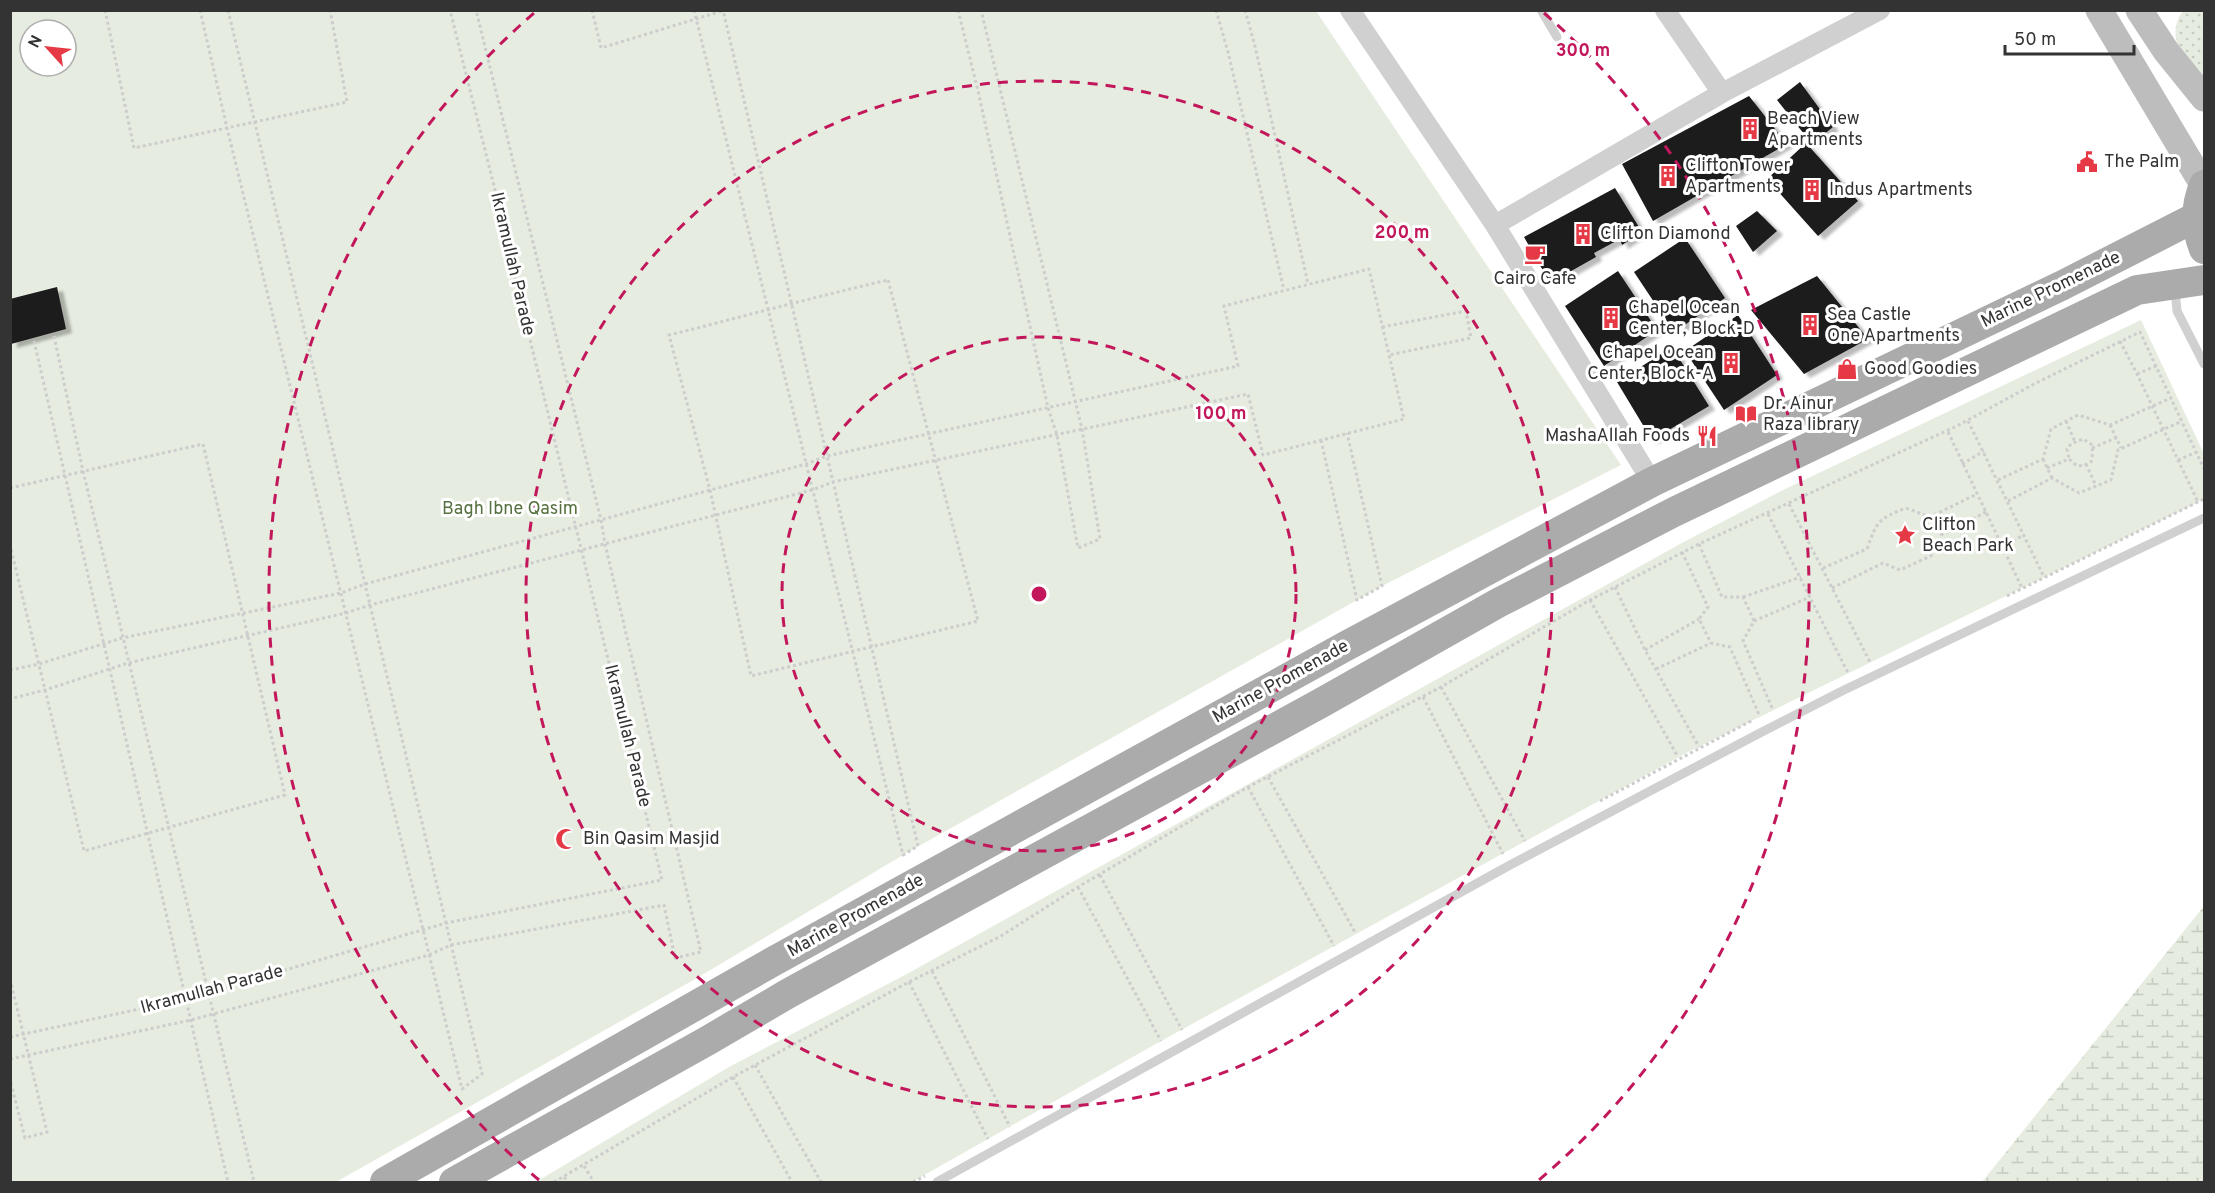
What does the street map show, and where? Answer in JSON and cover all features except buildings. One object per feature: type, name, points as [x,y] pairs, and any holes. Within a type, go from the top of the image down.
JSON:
[{"type":"main road","points":[[2099,10],[2204,185],[2198,201],[2196,217],[2199,235],[2205,249]]},
{"type":"main road","points":[[2139,10],[2166,51],[2205,99]]},
{"type":"main road","name":"Marine Promenade","points":[[386,1182],[774,961],[1346,646],[1653,482],[2074,279],[2196,217]]},
{"type":"main road","name":"Marine Promenade","points":[[454,1182],[789,993],[1321,703],[1498,603],[1674,512],[2137,290],[2205,280]]},
{"type":"main road","points":[[774,961],[771,968],[772,982],[776,988],[789,993]]},
{"type":"main road","points":[[693,1008],[707,1017],[710,1025],[707,1041]]},
{"type":"street","points":[[1350,10],[1495,225],[1653,482]]},
{"type":"street","points":[[1665,10],[1722,93]]},
{"type":"street","points":[[1495,225],[1722,93],[1881,10]]},
{"type":"lane","points":[[1541,10],[1557,37]]},
{"type":"lane","points":[[2175,285],[2177,311],[2205,364]]},
{"type":"lane","points":[[937,1182],[1510,865],[1758,734],[1842,691],[2205,519]]},
{"type":"path","points":[[105,10],[134,148],[347,102],[330,10]]},
{"type":"path","points":[[200,10],[462,1089],[482,1074],[228,10]]},
{"type":"path","name":"Ikramullah Parade","points":[[10,1037],[186,999],[446,923],[662,880],[450,10]]},
{"type":"path","name":"Ikramullah Parade","points":[[451,945],[664,905],[675,958],[701,952],[601,520],[476,10]]},
{"type":"path","points":[[592,10],[601,48],[695,19],[724,11],[918,846],[903,855],[768,310],[695,19],[693,10]]},
{"type":"path","points":[[958,10],[1048,408],[1057,435],[1078,548],[1100,539],[1082,429],[981,10]]},
{"type":"path","points":[[1216,10],[1284,290]]},
{"type":"path","points":[[1245,10],[1255,45],[1308,284]]},
{"type":"path","points":[[10,670],[39,664],[122,638],[341,593],[365,584],[806,464],[827,456],[1238,366],[1224,306],[1369,269],[1404,419],[1263,455],[1248,394],[833,482],[812,490],[346,613],[128,663],[10,699]]},
{"type":"path","points":[[888,280],[978,621],[751,676],[710,490],[669,335],[768,310],[791,302],[888,280]]},
{"type":"path","points":[[1383,327],[1466,311],[1471,338],[1389,355]]},
{"type":"path","points":[[554,1182],[733,1077],[909,982],[1001,936],[1078,887],[1248,787],[1441,687],[1590,600],[1682,552],[1968,421],[2140,332],[2205,469]]},
{"type":"path","points":[[54,336],[122,638],[254,1182]]},
{"type":"path","points":[[34,341],[228,1182]]},
{"type":"path","points":[[2120,341],[2198,502]]},
{"type":"path","points":[[2137,374],[2156,366]]},
{"type":"path","points":[[2171,398],[2110,425],[2078,416],[2051,429],[2043,459],[2047,468],[2052,478],[2079,493],[2111,480],[2118,450],[2182,421]]},
{"type":"path","points":[[1968,421],[2044,577]]},
{"type":"path","points":[[2066,421],[2074,442]]},
{"type":"path","points":[[2110,425],[2121,448]]},
{"type":"path","points":[[1947,432],[2022,588]]},
{"type":"path","points":[[1321,440],[1357,600],[1382,586],[1347,433]]},
{"type":"path","points":[[2092,448],[2116,438]]},
{"type":"path","points":[[2084,439],[2091,444],[2092,448],[2091,462],[2076,465],[2069,459],[2067,449],[2074,442],[2084,439]]},
{"type":"path","points":[[10,488],[203,444],[285,795],[84,851],[10,545]]},
{"type":"path","points":[[1962,464],[1984,451]]},
{"type":"path","points":[[2178,460],[2197,453]]},
{"type":"path","points":[[1998,480],[2043,459]]},
{"type":"path","points":[[2047,468],[2069,459]]},
{"type":"path","points":[[2086,464],[2096,486]]},
{"type":"path","points":[[2008,501],[2052,478]]},
{"type":"path","points":[[1823,568],[1867,549],[1876,523],[1891,513],[1906,508],[1930,517],[1977,494]]},
{"type":"path","points":[[1789,504],[1870,662]]},
{"type":"path","points":[[1832,588],[1883,563],[1900,570],[1931,556],[1941,535],[1986,512]]},
{"type":"path","points":[[1768,514],[1848,673]]},
{"type":"path","points":[[2002,546],[2024,535]]},
{"type":"path","points":[[1699,544],[1722,597],[1743,597],[1801,577]]},
{"type":"path","points":[[1645,650],[1699,619],[1708,607],[1682,552]]},
{"type":"path","points":[[1616,587],[1645,650],[1699,747]]},
{"type":"path","points":[[1743,597],[1754,621]]},
{"type":"path","points":[[1773,710],[1743,641],[1754,621],[1810,597]]},
{"type":"path","points":[[1590,600],[1678,757]]},
{"type":"path","points":[[1699,619],[1711,643]]},
{"type":"path","points":[[1656,669],[1711,643],[1730,647],[1760,717]]},
{"type":"path","points":[[1441,687],[1525,841]]},
{"type":"path","points":[[1422,697],[1503,854]]},
{"type":"path","points":[[1268,777],[1356,934]]},
{"type":"path","points":[[1248,787],[1334,946]]},
{"type":"path","points":[[1100,875],[1182,1030]]},
{"type":"path","points":[[1078,887],[1161,1041]]},
{"type":"path","points":[[10,1059],[191,1020],[429,955],[451,945]]},
{"type":"path","points":[[932,971],[1010,1127]]},
{"type":"path","points":[[10,979],[47,1132],[25,1138],[10,1080]]},
{"type":"path","points":[[909,982],[988,1139]]},
{"type":"path","points":[[755,1065],[821,1182]]},
{"type":"path","points":[[733,1077],[792,1182]]},
{"type":"path","points":[[584,1166],[594,1182]]},
{"type":"path","points":[[564,1177],[568,1182]]},
{"type":"green space","name":"Bagh Ibne Qasim","points":[[10,11],[1316,11],[1621,465],[1382,586],[903,855],[697,978],[336,1182],[11,1182]]},
{"type":"green space","points":[[2183,11],[2204,11],[2204,92],[2180,53],[2177,42],[2175,32],[2177,21]]},
{"type":"green space","points":[[2141,320],[2204,454],[2204,499],[1688,752],[1161,1041],[912,1182],[536,1182],[729,1067],[905,975],[1680,544],[1783,490]]},
{"type":"green space","points":[[2204,906],[2204,1182],[1982,1182]]},
{"type":"place","name":"Beach View Apartments","points":[[1750,129]]},
{"type":"place","name":"The Palm","points":[[2087,162]]},
{"type":"place","name":"Clifton Tower Apartments","points":[[1668,176]]},
{"type":"place","name":"Indus Apartments","points":[[1812,190]]},
{"type":"place","name":"Clifton Diamond","points":[[1583,234]]},
{"type":"place","name":"Cairo Cafe","points":[[1535,254]]},
{"type":"place","name":"Chapel Ocean Center, Block-D","points":[[1611,318]]},
{"type":"place","name":"Sea Castle One Apartments","points":[[1810,325]]},
{"type":"place","name":"Chapel Ocean Center, Block-A","points":[[1731,363]]},
{"type":"place","name":"Good Goodies","points":[[1847,369]]},
{"type":"place","name":"Dr. Ainur Raza library","points":[[1746,414]]},
{"type":"place","name":"MashaAllah Foods","points":[[1707,436]]},
{"type":"place","name":"Clifton Beach Park","points":[[1905,535]]},
{"type":"place","name":"Bin Qasim Masjid","points":[[566,839]]}]
